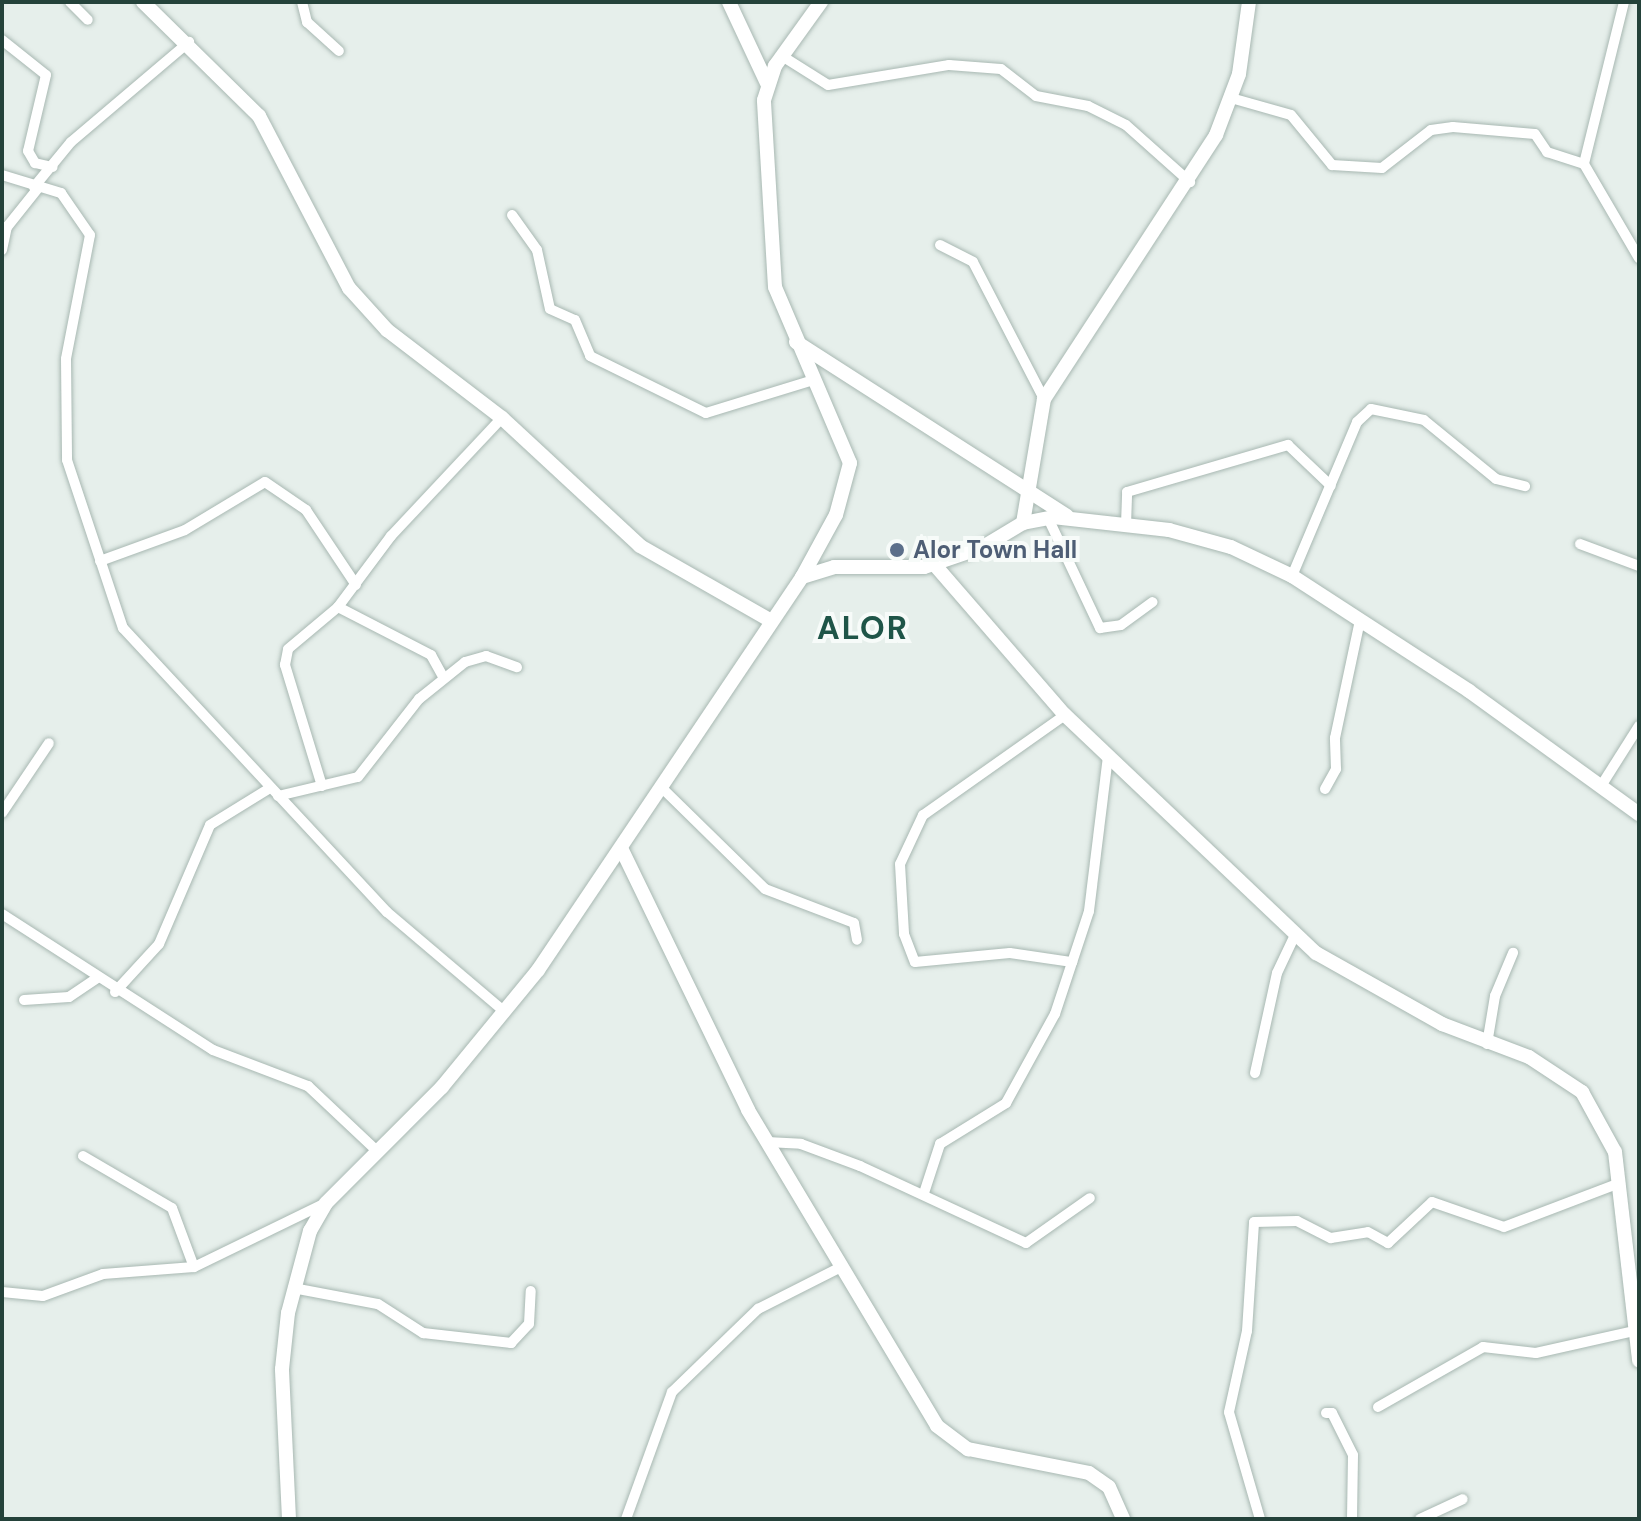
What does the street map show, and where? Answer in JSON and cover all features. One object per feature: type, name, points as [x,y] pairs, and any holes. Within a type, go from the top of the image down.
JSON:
[{"type":"main road","points":[[143,2],[189,42],[276,140],[360,302],[502,418],[640,546],[768,619]]},
{"type":"main road","points":[[289,1519],[282,1369],[293,1288],[326,1203],[505,1012],[621,848],[768,619],[802,577],[836,515],[850,463],[811,370],[790,336],[767,245],[767,83],[729,2]]},
{"type":"main road","points":[[767,83],[782,56],[821,2]]},
{"type":"main road","points":[[1023,523],[1044,399],[1190,182],[1231,98],[1249,2]]},
{"type":"main road","points":[[811,370],[1028,487],[1073,519]]},
{"type":"main road","points":[[802,577],[834,567],[934,564],[1023,523],[1048,518],[1126,525],[1197,536],[1292,576],[1639,814]]},
{"type":"main road","points":[[934,564],[1065,715],[1295,935],[1338,969],[1487,1044],[1529,1057],[1582,1092],[1608,1130],[1620,1183],[1639,1357]]},
{"type":"main road","points":[[621,848],[767,1142],[950,1440],[1089,1473],[1109,1487],[1123,1519]]},
{"type":"street","points":[[70,2],[88,20]]},
{"type":"street","points":[[302,2],[307,22],[339,51]]},
{"type":"street","points":[[1584,164],[1624,2]]},
{"type":"street","points":[[2,40],[46,75],[28,151],[35,163],[51,170],[61,193],[90,235],[66,359],[67,460],[123,628],[143,655],[387,912],[505,1012]]},
{"type":"street","points":[[2,250],[7,227],[82,131],[189,42]]},
{"type":"street","points":[[782,56],[828,85],[949,65],[1001,69],[1036,96],[1088,106],[1126,125],[1190,182]]},
{"type":"street","points":[[1231,98],[1291,115],[1332,165],[1382,168],[1431,130],[1453,127],[1535,134],[1551,154],[1584,164],[1639,258]]},
{"type":"street","points":[[2,175],[61,193]]},
{"type":"street","points":[[512,215],[537,250],[550,309],[575,320],[590,356],[706,413],[811,370]]},
{"type":"street","points":[[940,245],[973,262],[1044,399]]},
{"type":"street","points":[[1292,576],[1362,414],[1388,409],[1424,420],[1496,479],[1525,486]]},
{"type":"street","points":[[322,786],[284,658],[338,607],[391,536],[502,418]]},
{"type":"street","points":[[1126,525],[1127,492],[1288,445],[1331,486]]},
{"type":"street","points":[[100,561],[185,530],[265,482],[306,510],[356,585]]},
{"type":"street","points":[[1048,518],[1100,628],[1121,625],[1153,602]]},
{"type":"street","points":[[1580,544],[1639,566]]},
{"type":"street","points":[[338,607],[431,655],[443,677]]},
{"type":"street","points":[[1325,789],[1336,769],[1335,738],[1360,620]]},
{"type":"street","points":[[278,796],[322,786],[366,770],[443,677],[486,656],[517,667]]},
{"type":"street","points":[[1065,715],[923,815],[900,864],[904,934],[915,962],[1010,953],[1072,962]]},
{"type":"street","points":[[1601,786],[1639,726]]},
{"type":"street","points":[[2,813],[49,743]]},
{"type":"street","points":[[924,1193],[940,1144],[1006,1103],[1021,1083],[1072,962],[1089,911],[1108,757]]},
{"type":"street","points":[[660,786],[765,889],[854,923],[857,940]]},
{"type":"street","points":[[115,992],[159,944],[210,825],[270,788]]},
{"type":"street","points":[[2,914],[115,992],[213,1050],[308,1086],[377,1151]]},
{"type":"street","points":[[1255,1073],[1277,973],[1295,935]]},
{"type":"street","points":[[1487,1044],[1495,996],[1513,953]]},
{"type":"street","points":[[24,1000],[69,997],[97,978]]},
{"type":"street","points":[[767,1142],[801,1144],[924,1193],[1026,1243],[1090,1198]]},
{"type":"street","points":[[83,1156],[172,1208],[194,1267]]},
{"type":"street","points":[[1260,1519],[1229,1412],[1244,1354],[1254,1222],[1297,1221],[1331,1238],[1368,1232],[1388,1243],[1432,1202],[1504,1227],[1620,1183]]},
{"type":"street","points":[[2,1292],[43,1296],[103,1274],[194,1267],[326,1203]]},
{"type":"street","points":[[626,1519],[672,1392],[758,1309],[841,1267]]},
{"type":"street","points":[[293,1288],[378,1304],[423,1333],[511,1343],[529,1324],[531,1291]]},
{"type":"street","points":[[1378,1407],[1483,1347],[1536,1353],[1634,1331]]},
{"type":"street","points":[[1326,1413],[1353,1455],[1352,1519]]},
{"type":"street","points":[[1420,1519],[1463,1499]]},
{"type":"place","name":"Alor Town Hall","points":[[897,550]]},
{"type":"district","name":"ALOR","points":[[863,628]]}]
